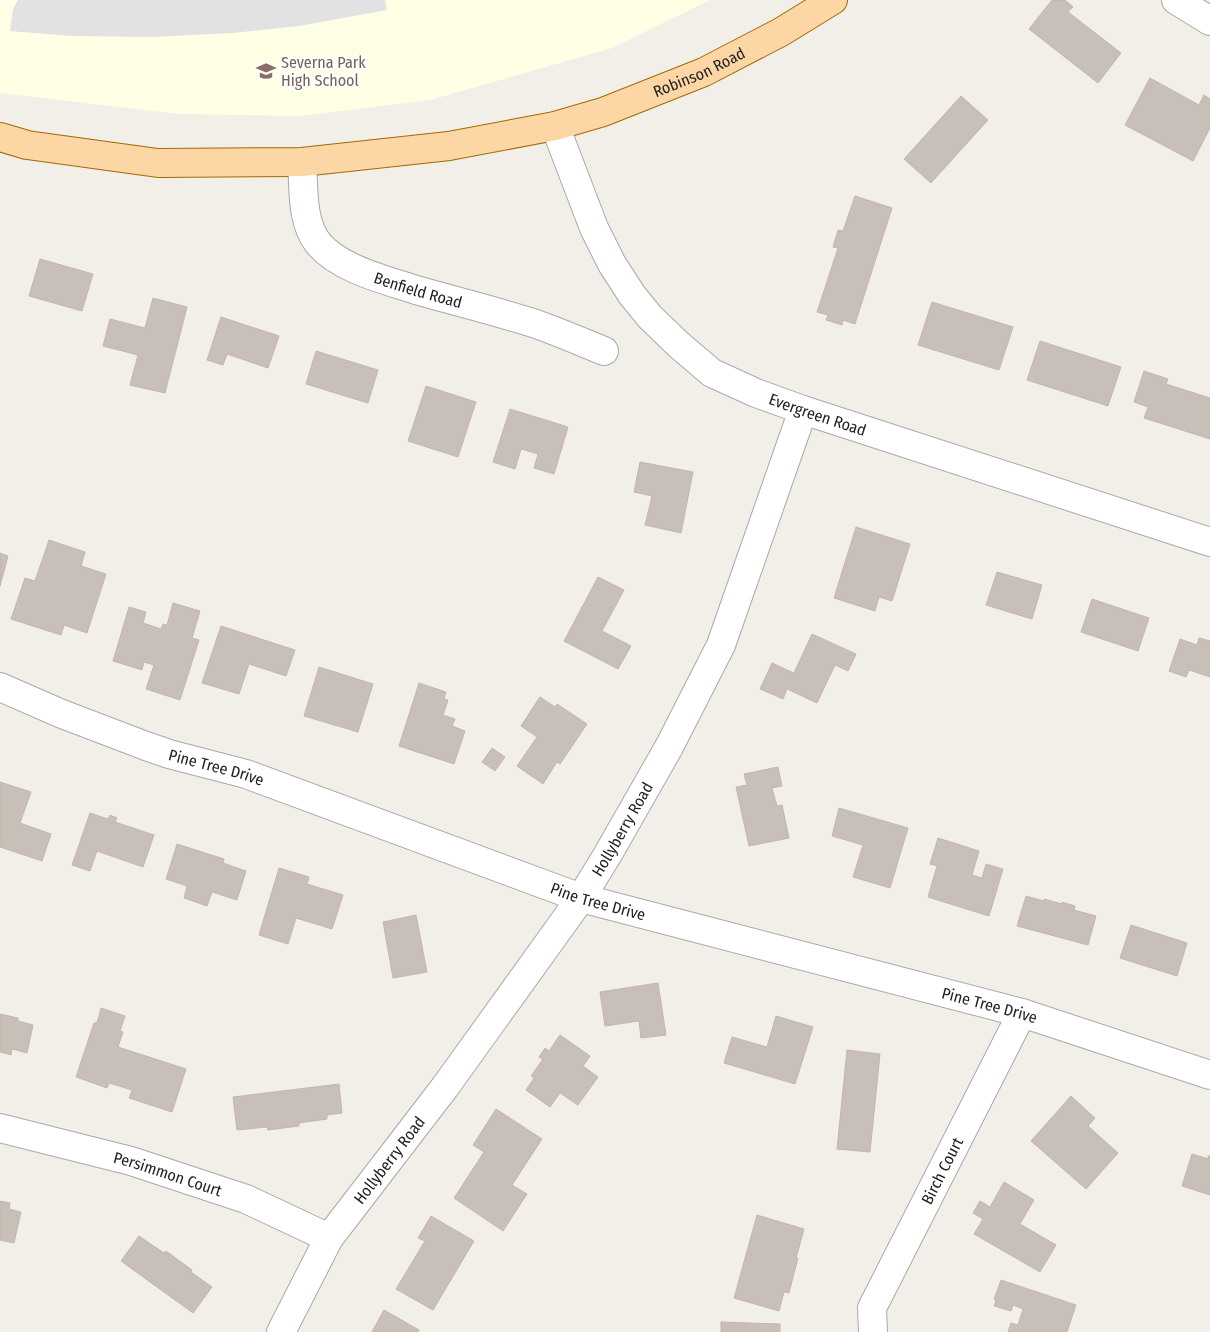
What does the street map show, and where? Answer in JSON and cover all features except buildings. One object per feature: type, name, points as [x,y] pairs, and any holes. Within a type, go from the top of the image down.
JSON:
[{"type":"main road","name":"Robinson Road","points":[[555,126],[603,112],[704,72],[781,32],[833,0]]},
{"type":"main road","points":[[0,137],[27,145],[158,164],[302,162],[449,146],[555,126]]},
{"type":"street","points":[[1176,0],[1210,21]]},
{"type":"street","name":"Evergreen Road","points":[[555,126],[594,228],[612,264],[632,295],[650,317],[712,373],[756,393],[803,410],[1210,542]]},
{"type":"street","name":"Benfield Road","points":[[302,162],[308,225],[318,243],[339,261],[392,282],[535,324],[604,351]]},
{"type":"street","name":"Hollyberry Road","points":[[281,1332],[329,1238],[450,1080],[580,898],[608,854],[669,747],[721,645],[803,410]]},
{"type":"street","name":"Pine Tree Drive","points":[[0,688],[146,746],[246,774],[580,898],[1022,1013],[1210,1075]]},
{"type":"street","name":"Birch Court","points":[[873,1332],[872,1308],[1022,1013]]},
{"type":"street","name":"Persimmon Court","points":[[0,1128],[131,1160],[246,1199],[329,1238]]},
{"type":"shaded area","name":"Severna Park High School","points":[[0,0],[710,0],[612,48],[430,100],[301,116],[179,114],[0,93]]},
{"type":"shaded area","points":[[18,0],[385,0],[387,10],[299,26],[233,33],[152,37],[71,36],[10,31],[13,9]]},
{"type":"place","name":"Severna Park High School","points":[[266,71]]}]
